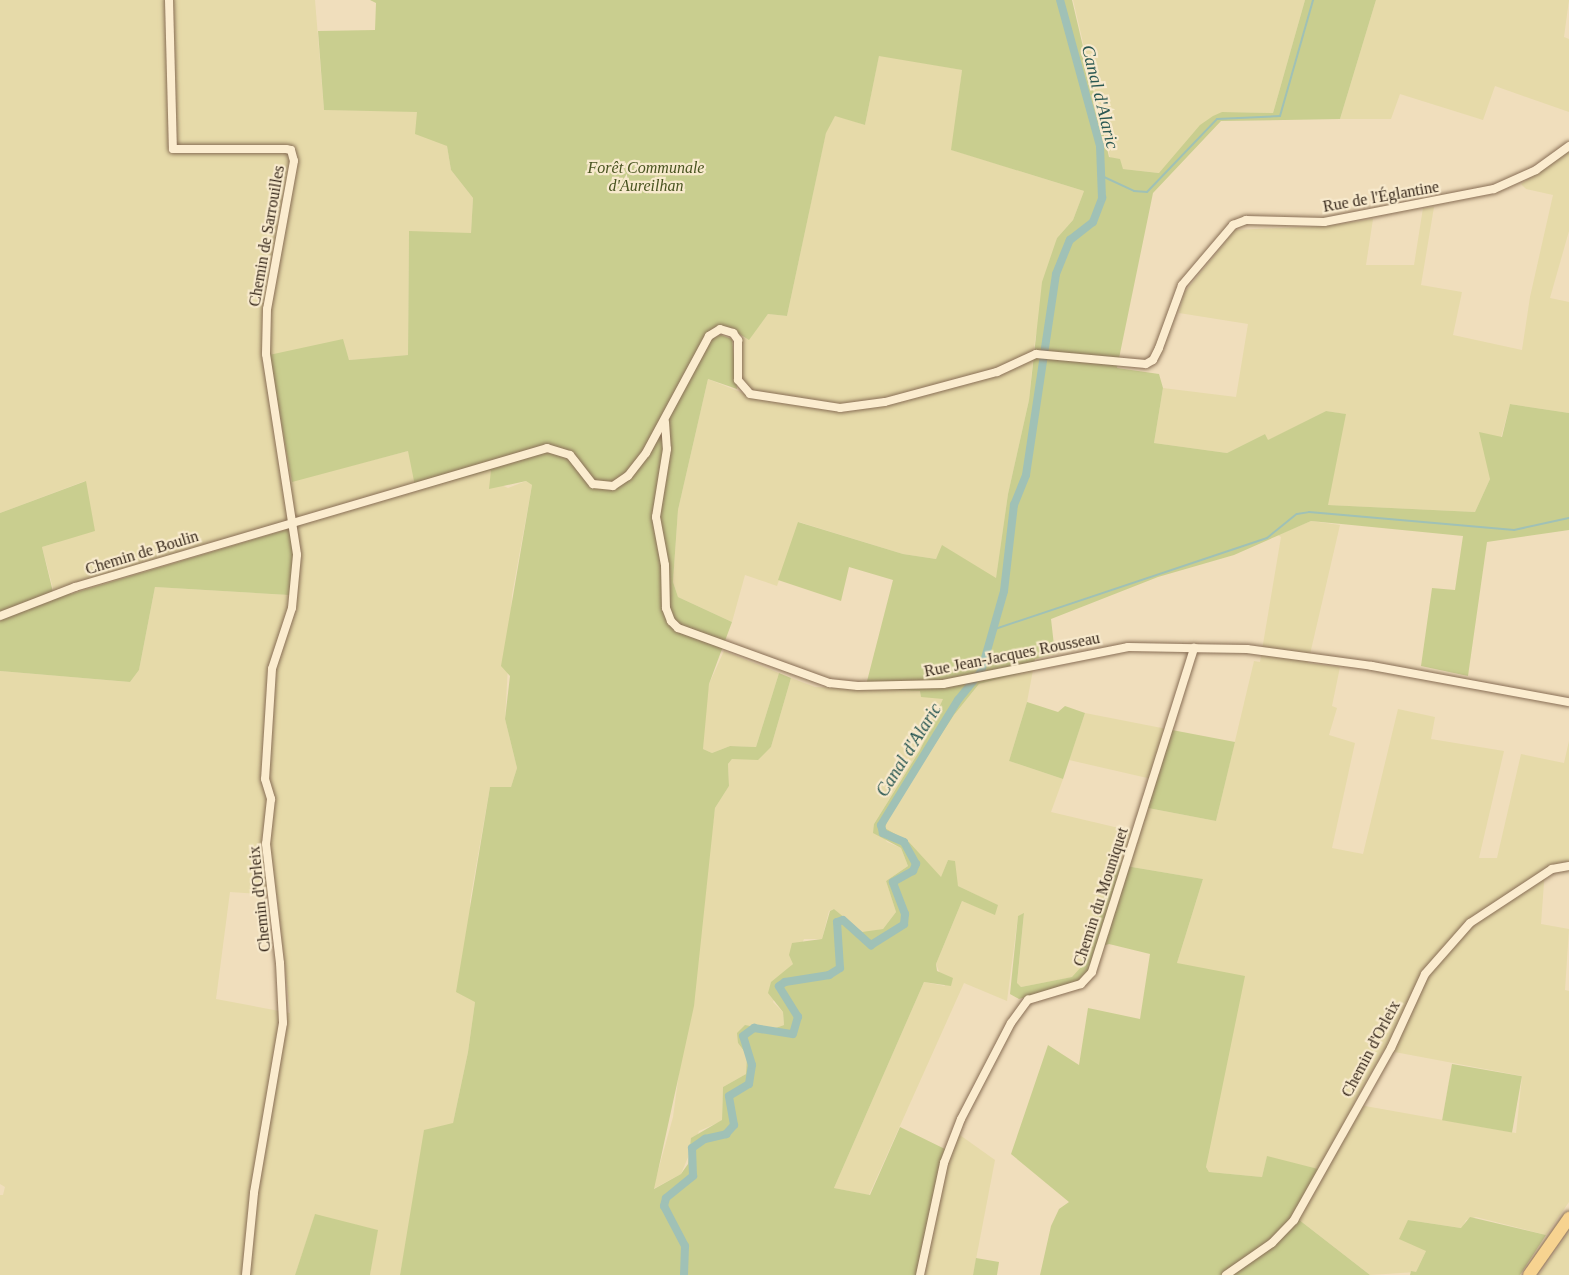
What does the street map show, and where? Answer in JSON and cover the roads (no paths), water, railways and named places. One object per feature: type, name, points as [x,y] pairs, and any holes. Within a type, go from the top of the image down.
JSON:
[{"type":"main road","points":[[1529,1275],[1569,1218]]},
{"type":"street","name":"Chemin de Sarrouilles","points":[[169,0],[172,149],[286,148],[294,154],[267,309],[266,354],[293,522]]},
{"type":"street","name":"Rue de l'Églantine","points":[[665,422],[709,336],[720,329],[733,333],[738,340],[738,380],[750,394],[840,408],[885,402],[997,372],[1036,354],[1052,354],[1137,366],[1153,360],[1182,285],[1225,231],[1246,220],[1324,222],[1494,189],[1529,174],[1569,146]]},
{"type":"street","name":"Chemin de Boulin","points":[[0,616],[75,587],[547,448],[570,455],[588,480],[606,488],[628,477],[665,422]]},
{"type":"street","name":"Rue Jean-Jacques Rousseau","points":[[665,422],[667,449],[657,517],[665,566],[666,608],[678,628],[829,683],[916,687],[1128,647],[1194,648],[1297,655],[1569,702]]},
{"type":"street","name":"Chemin d'Orleix","points":[[246,1275],[254,1193],[283,1023],[280,963],[266,844],[271,799],[264,779],[272,669],[292,608],[295,579],[293,522]]},
{"type":"street","name":"Chemin du Mouniquet","points":[[920,1275],[944,1163],[961,1119],[1011,1023],[1028,1000],[1081,984],[1092,972],[1194,648]]},
{"type":"street","name":"Chemin d'Orleix","points":[[1226,1275],[1272,1243],[1294,1220],[1391,1048],[1425,974],[1470,922],[1552,870],[1569,866]]},
{"type":"waterway","name":"Canal d'Alaric","points":[[684,1275],[685,1246],[664,1206],[666,1198],[693,1176],[692,1148],[705,1139],[726,1134],[734,1125],[729,1096],[749,1084],[752,1065],[743,1036],[754,1028],[793,1034],[798,1017],[779,986],[785,982],[829,975],[840,968],[837,922],[843,920],[871,945],[904,924],[905,914],[893,882],[913,871],[916,864],[904,842],[883,833],[881,825],[958,700],[981,672],[1004,591],[1014,505],[1026,475],[1056,274],[1070,240],[1093,222],[1102,198],[1100,146],[1060,0]]},
{"type":"waterway","points":[[1104,177],[1134,191],[1147,192],[1217,119],[1280,116],[1313,0]]},
{"type":"waterway","points":[[992,630],[1267,538],[1297,514],[1309,512],[1514,530],[1569,518]]},
{"type":"park label","name":"Forêt Communale d'Aureilhan","points":[[646,177]]}]
